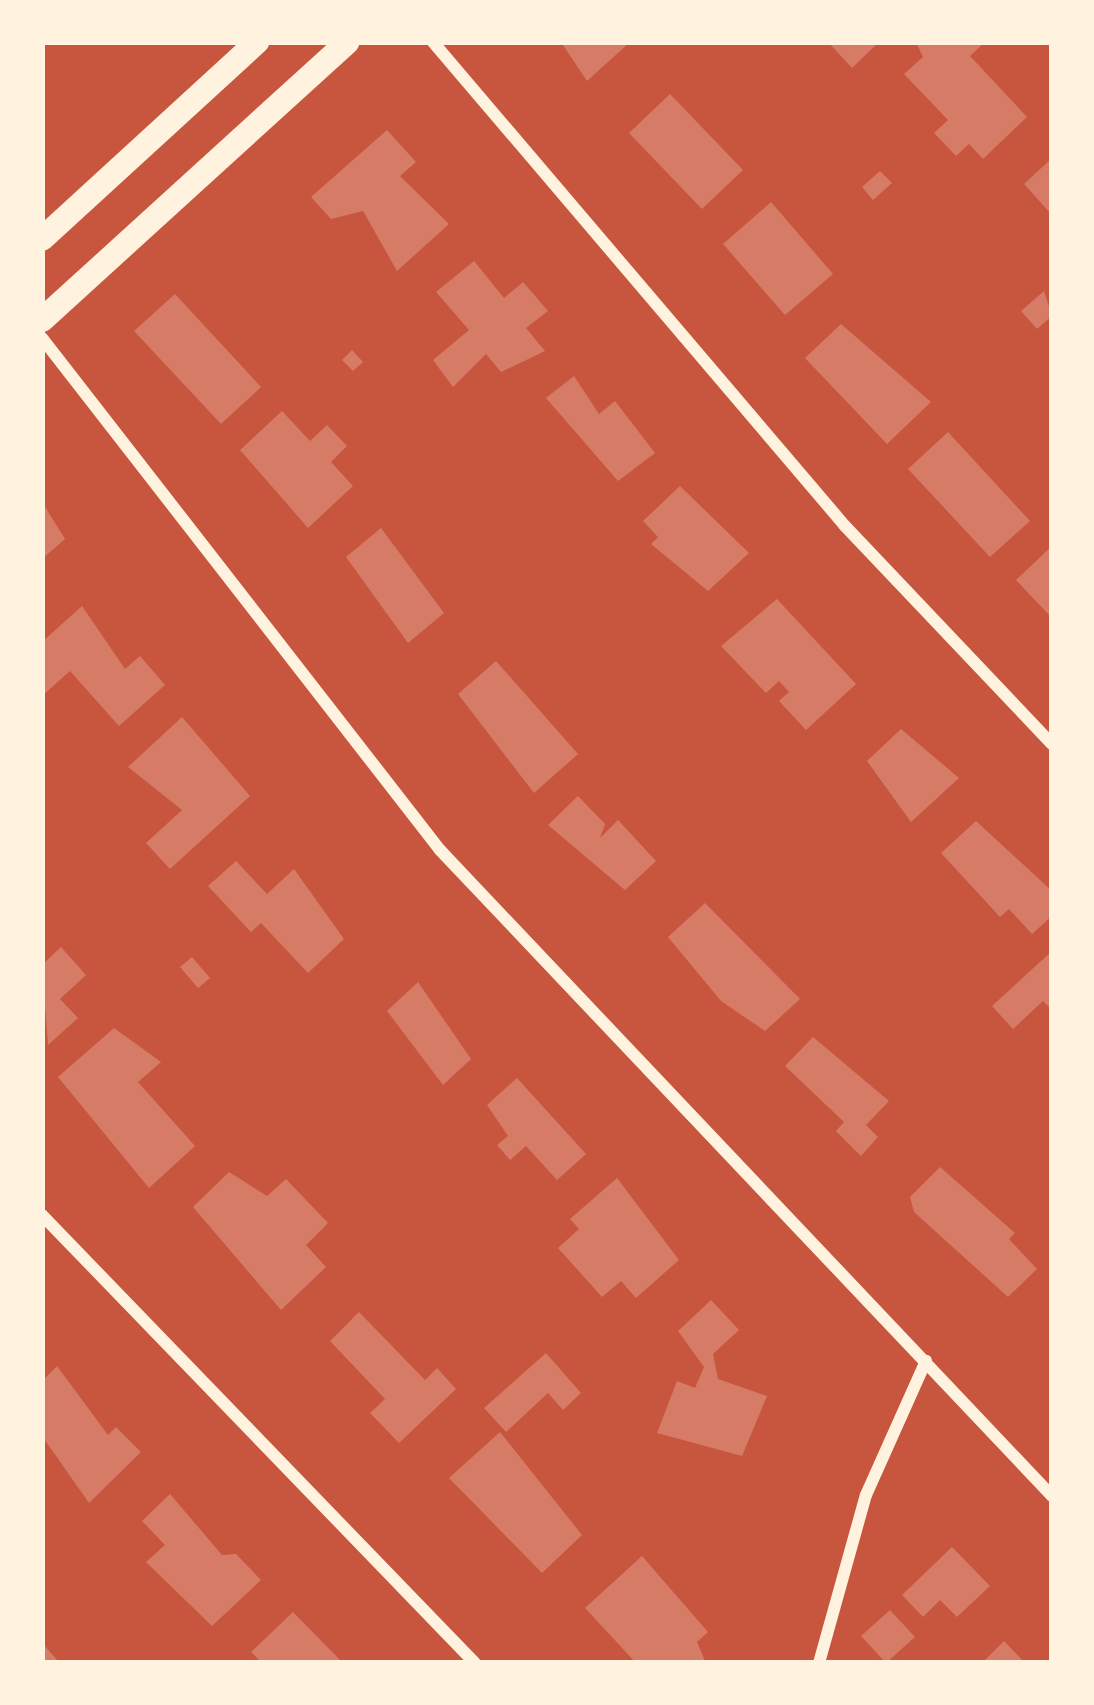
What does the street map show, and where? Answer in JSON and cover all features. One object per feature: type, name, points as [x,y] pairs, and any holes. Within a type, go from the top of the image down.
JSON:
[{"type":"main road","points":[[42,238],[256,42]]},
{"type":"main road","points":[[42,320],[348,42]]},
{"type":"street","points":[[433,42],[845,526],[1052,744]]},
{"type":"street","points":[[42,338],[440,850],[1052,1496]]},
{"type":"street","points":[[42,1215],[475,1663]]},
{"type":"street","points":[[819,1663],[866,1496],[926,1361]]},
{"type":"building","points":[[561,42],[630,42],[587,81]]},
{"type":"building","points":[[828,42],[879,42],[852,68]]},
{"type":"building","points":[[916,42],[985,42],[970,56],[1027,117],[983,159],[969,144],[956,156],[934,133],[948,120],[904,74],[923,57]]},
{"type":"building","points":[[670,94],[743,170],[702,209],[629,133]]},
{"type":"building","points":[[387,130],[416,162],[400,176],[449,224],[397,271],[363,211],[331,219],[311,197]]},
{"type":"building","points":[[1052,158],[1052,215],[1024,184]]},
{"type":"building","points":[[880,171],[892,183],[873,200],[862,187]]},
{"type":"building","points":[[771,202],[833,274],[785,315],[723,244]]},
{"type":"building","points":[[474,261],[504,298],[523,282],[548,311],[526,328],[545,351],[501,372],[486,354],[453,387],[433,360],[469,330],[436,292]]},
{"type":"building","points":[[1044,291],[1052,316],[1037,329],[1021,311]]},
{"type":"building","points":[[175,294],[261,387],[221,424],[134,331]]},
{"type":"building","points":[[841,324],[931,402],[887,444],[805,358]]},
{"type":"building","points":[[352,350],[363,362],[353,371],[342,360]]},
{"type":"building","points":[[574,376],[599,414],[615,401],[655,453],[618,481],[546,398]]},
{"type":"building","points":[[282,411],[310,441],[327,425],[347,446],[331,462],[353,486],[308,528],[240,450]]},
{"type":"building","points":[[948,432],[1030,521],[990,557],[908,469]]},
{"type":"building","points":[[680,486],[749,553],[708,591],[651,544],[658,537],[643,521]]},
{"type":"building","points":[[42,502],[65,539],[42,559]]},
{"type":"building","points":[[381,528],[444,613],[408,643],[346,557]]},
{"type":"building","points":[[1052,546],[1052,618],[1016,580]]},
{"type":"building","points":[[777,599],[856,684],[806,730],[779,701],[789,692],[779,681],[766,693],[721,646]]},
{"type":"building","points":[[82,606],[125,669],[140,656],[165,685],[119,726],[70,671],[42,696],[42,642]]},
{"type":"building","points":[[496,661],[578,754],[534,793],[458,694]]},
{"type":"building","points":[[182,717],[250,796],[170,869],[146,843],[182,810],[128,767]]},
{"type":"building","points":[[901,729],[959,778],[911,822],[867,761]]},
{"type":"building","points":[[578,796],[605,824],[600,838],[618,820],[656,861],[625,890],[548,825]]},
{"type":"building","points":[[976,821],[1052,891],[1052,916],[1032,934],[1009,909],[1000,917],[941,853]]},
{"type":"building","points":[[236,861],[267,894],[294,869],[344,939],[308,973],[261,923],[251,932],[208,886]]},
{"type":"building","points":[[705,903],[800,999],[765,1031],[721,1001],[668,937]]},
{"type":"building","points":[[61,947],[86,975],[60,999],[78,1018],[48,1045],[42,965]]},
{"type":"building","points":[[1052,951],[1052,1010],[1043,1001],[1013,1029],[992,1006]]},
{"type":"building","points":[[192,957],[210,978],[198,988],[180,967]]},
{"type":"building","points":[[418,982],[471,1059],[443,1085],[387,1011]]},
{"type":"building","points":[[114,1028],[161,1062],[138,1082],[195,1146],[149,1188],[58,1077]]},
{"type":"building","points":[[813,1037],[889,1101],[866,1125],[878,1137],[861,1156],[836,1131],[844,1122],[785,1066]]},
{"type":"building","points":[[517,1078],[586,1154],[557,1180],[526,1146],[510,1160],[497,1145],[508,1136],[487,1105]]},
{"type":"building","points":[[940,1167],[1015,1233],[1009,1239],[1037,1269],[1008,1297],[914,1212],[910,1197]]},
{"type":"building","points":[[229,1172],[267,1196],[286,1179],[328,1223],[306,1245],[326,1267],[281,1310],[193,1207]]},
{"type":"building","points":[[617,1178],[679,1260],[636,1298],[621,1281],[602,1297],[558,1248],[579,1229],[570,1219]]},
{"type":"building","points":[[711,1300],[739,1330],[713,1354],[718,1379],[767,1396],[742,1456],[657,1433],[677,1381],[695,1388],[704,1367],[678,1331]]},
{"type":"building","points":[[359,1312],[425,1380],[437,1368],[456,1389],[399,1443],[370,1413],[385,1399],[330,1341]]},
{"type":"building","points":[[546,1353],[581,1393],[563,1410],[548,1393],[506,1432],[484,1408]]},
{"type":"building","points":[[57,1366],[108,1435],[116,1427],[141,1452],[89,1503],[42,1436],[42,1381]]},
{"type":"building","points":[[500,1432],[582,1535],[542,1573],[449,1478]]},
{"type":"building","points":[[170,1494],[222,1555],[236,1554],[261,1580],[212,1626],[146,1562],[165,1545],[142,1521]]},
{"type":"building","points":[[952,1547],[990,1586],[957,1617],[940,1600],[923,1617],[902,1595]]},
{"type":"building","points":[[642,1556],[708,1632],[697,1642],[706,1663],[636,1663],[585,1608]]},
{"type":"building","points":[[890,1610],[915,1637],[886,1663],[861,1636]]},
{"type":"building","points":[[293,1612],[343,1663],[262,1663],[251,1652]]},
{"type":"building","points":[[1004,1641],[1025,1663],[982,1663]]},
{"type":"building","points":[[42,1643],[60,1663],[42,1663]]}]
